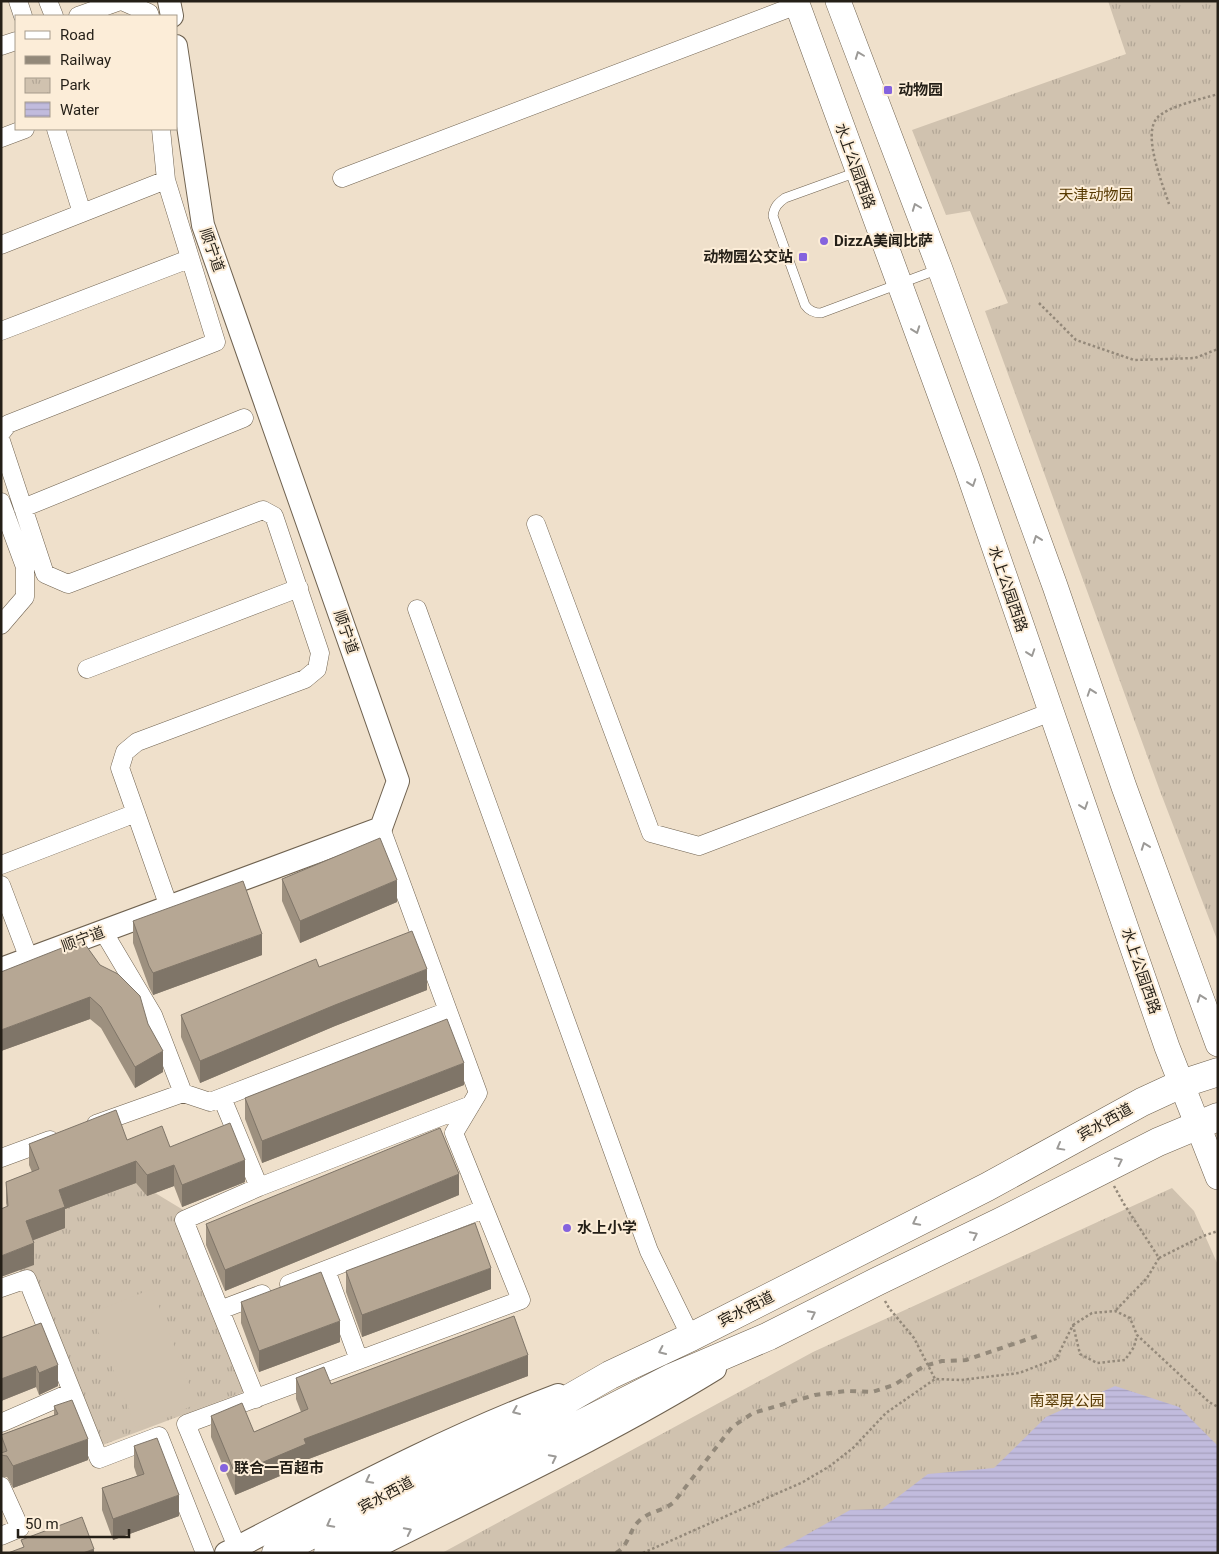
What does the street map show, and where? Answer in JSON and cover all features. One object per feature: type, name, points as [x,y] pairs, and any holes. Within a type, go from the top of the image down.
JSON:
[{"type":"main road","points":[[838,1],[940,269],[1058,595],[1124,787],[1218,1044]]},
{"type":"main road","name":"水上公园西路","points":[[796,3],[967,468],[1181,1084],[1207,1121],[1218,1177]]},
{"type":"main road","name":"宾水西道","points":[[276,1553],[528,1422],[610,1375],[691,1337],[987,1187],[1142,1102],[1181,1084],[1218,1072]]},
{"type":"main road","name":"宾水西道","points":[[328,1553],[673,1377],[769,1336],[1105,1168],[1207,1121]]},
{"type":"street","points":[[18,1],[23,15]]},
{"type":"street","points":[[48,1],[54,15]]},
{"type":"street","points":[[81,15],[121,1],[149,13],[150,15]]},
{"type":"street","points":[[169,1],[172,15]]},
{"type":"street","points":[[342,178],[796,3]]},
{"type":"street","points":[[1,46],[15,40]]},
{"type":"street","name":"顺宁道","points":[[1,969],[381,828],[398,781],[203,225],[178,59]]},
{"type":"street","points":[[1,138],[22,130]]},
{"type":"street","points":[[56,130],[82,213]]},
{"type":"street","points":[[1,433],[8,424],[216,342],[166,180],[160,130]]},
{"type":"street","points":[[1,245],[166,180]]},
{"type":"street","points":[[1,331],[189,259]]},
{"type":"street","points":[[23,508],[244,418]]},
{"type":"street","points":[[1,441],[45,574],[68,584],[263,510],[274,516],[320,653],[318,669],[305,679],[137,742],[124,752],[120,768],[168,907]]},
{"type":"street","points":[[1,502],[26,567],[25,597],[1,625]]},
{"type":"street","points":[[536,524],[651,833],[699,846],[1051,712]]},
{"type":"street","points":[[87,669],[299,588]]},
{"type":"street","points":[[416,609],[649,1251],[691,1337]]},
{"type":"street","points":[[1,865],[136,813]]},
{"type":"street","points":[[1,1288],[27,1279],[99,1459],[186,1424],[521,1300],[454,1133],[478,1092],[381,828]]},
{"type":"street","points":[[1,885],[29,959]]},
{"type":"street","points":[[103,931],[153,1015],[183,1093]]},
{"type":"street","points":[[83,1128],[183,1093],[210,1102],[448,1011]]},
{"type":"street","points":[[222,1098],[260,1188]]},
{"type":"street","points":[[256,1398],[184,1220],[471,1105]]},
{"type":"street","points":[[1,1158],[65,1135]]},
{"type":"street","points":[[220,1310],[484,1209]]},
{"type":"street","points":[[326,1270],[359,1360]]},
{"type":"street","points":[[27,1332],[45,1323]]},
{"type":"street","points":[[364,1553],[565,1452],[686,1387],[769,1336]]},
{"type":"street","points":[[186,1424],[232,1550],[432,1448],[519,1409],[610,1375]]},
{"type":"street","points":[[1,1423],[72,1392]]},
{"type":"street","points":[[159,1436],[206,1553]]},
{"type":"street","points":[[1,1486],[20,1528],[1,1536]]},
{"type":"lane","points":[[857,172],[785,198],[777,204],[774,210],[773,216],[808,309],[814,313],[821,313],[940,269]]},
{"type":"path","points":[[1169,204],[1152,144],[1152,125],[1158,117],[1171,110],[1218,94]]},
{"type":"path","points":[[1039,303],[1076,340],[1134,360],[1195,358],[1218,348]]},
{"type":"path","points":[[1105,1168],[1124,1204],[1159,1258]]},
{"type":"path","points":[[1115,1311],[1147,1278],[1159,1258],[1203,1236],[1218,1231]]},
{"type":"path","points":[[889,1308],[914,1338],[935,1379]]},
{"type":"path","points":[[643,1553],[803,1482],[830,1466],[852,1448],[886,1413],[935,1379],[961,1380],[1019,1373],[1056,1359],[1073,1325],[1092,1313],[1115,1311],[1130,1318],[1137,1335],[1209,1402],[1218,1407]]},
{"type":"path","points":[[1073,1325],[1080,1354],[1097,1363],[1125,1360],[1134,1347],[1137,1335]]},
{"type":"green space","name":"天津动物园","points":[[1108,1],[1218,1],[1218,942],[1160,791],[985,311],[1008,303],[970,211],[946,215],[912,130],[1126,54]]},
{"type":"green space","points":[[127,1176],[185,1211],[249,1390],[92,1449],[18,1275],[48,1209]]},
{"type":"green space","name":"南翠屏公园","points":[[1172,1188],[1194,1211],[1218,1265],[1218,1553],[442,1553],[813,1352]]},
{"type":"green space","points":[[152,1289],[197,1404],[136,1428],[91,1313]]},
{"type":"water","points":[[1115,1386],[1179,1407],[1218,1446],[1218,1553],[745,1553],[778,1551],[850,1510],[882,1509],[928,1474],[994,1468],[1046,1417]]},
{"type":"building","points":[[380,838],[397,880],[300,921],[282,879]]},
{"type":"building","points":[[243,881],[262,934],[153,973],[133,921]]},
{"type":"building","points":[[412,931],[427,969],[200,1061],[181,1015],[316,959],[319,967]]},
{"type":"building","points":[[82,940],[100,965],[118,974],[140,996],[148,1024],[163,1051],[135,1067],[101,1007],[90,997],[1,1030],[1,972]]},
{"type":"building","points":[[447,1019],[464,1063],[262,1141],[245,1098]]},
{"type":"building","points":[[116,1110],[127,1140],[162,1126],[170,1147],[230,1123],[245,1160],[182,1185],[174,1165],[147,1175],[136,1161],[59,1190],[65,1207],[26,1221],[34,1243],[1,1256],[1,1209],[8,1206],[6,1182],[39,1169],[29,1144]]},
{"type":"building","points":[[440,1128],[459,1174],[225,1270],[206,1224]]},
{"type":"building","points":[[475,1223],[491,1268],[362,1315],[346,1271]]},
{"type":"building","points":[[321,1272],[340,1321],[259,1351],[241,1302]]},
{"type":"building","points":[[514,1316],[528,1355],[304,1439],[306,1444],[235,1474],[211,1416],[242,1403],[254,1432],[308,1409],[296,1378],[324,1367],[331,1384]]},
{"type":"building","points":[[41,1323],[58,1365],[39,1373],[36,1366],[1,1379],[1,1338]]},
{"type":"building","points":[[72,1400],[88,1439],[13,1466],[7,1456],[1,1455],[1,1453],[7,1451],[1,1435],[58,1414],[54,1406]]},
{"type":"building","points":[[157,1438],[179,1495],[113,1519],[102,1488],[144,1474],[134,1446]]},
{"type":"building","points":[[82,1517],[94,1549],[83,1553],[8,1553],[24,1547],[21,1540]]},
{"type":"railway","points":[[616,1553],[624,1546],[639,1521],[674,1502],[732,1427],[753,1413],[815,1395],[847,1391],[872,1392],[894,1385],[924,1366],[942,1361],[966,1360],[1040,1335]]},
{"type":"place","name":"动物园","points":[[888,90]]},
{"type":"place","name":"DizzA美闻比萨","points":[[824,241]]},
{"type":"place","name":"动物园公交站","points":[[803,257]]},
{"type":"place","name":"水上小学","points":[[567,1228]]},
{"type":"place","name":"联合一百超市","points":[[224,1468]]}]
